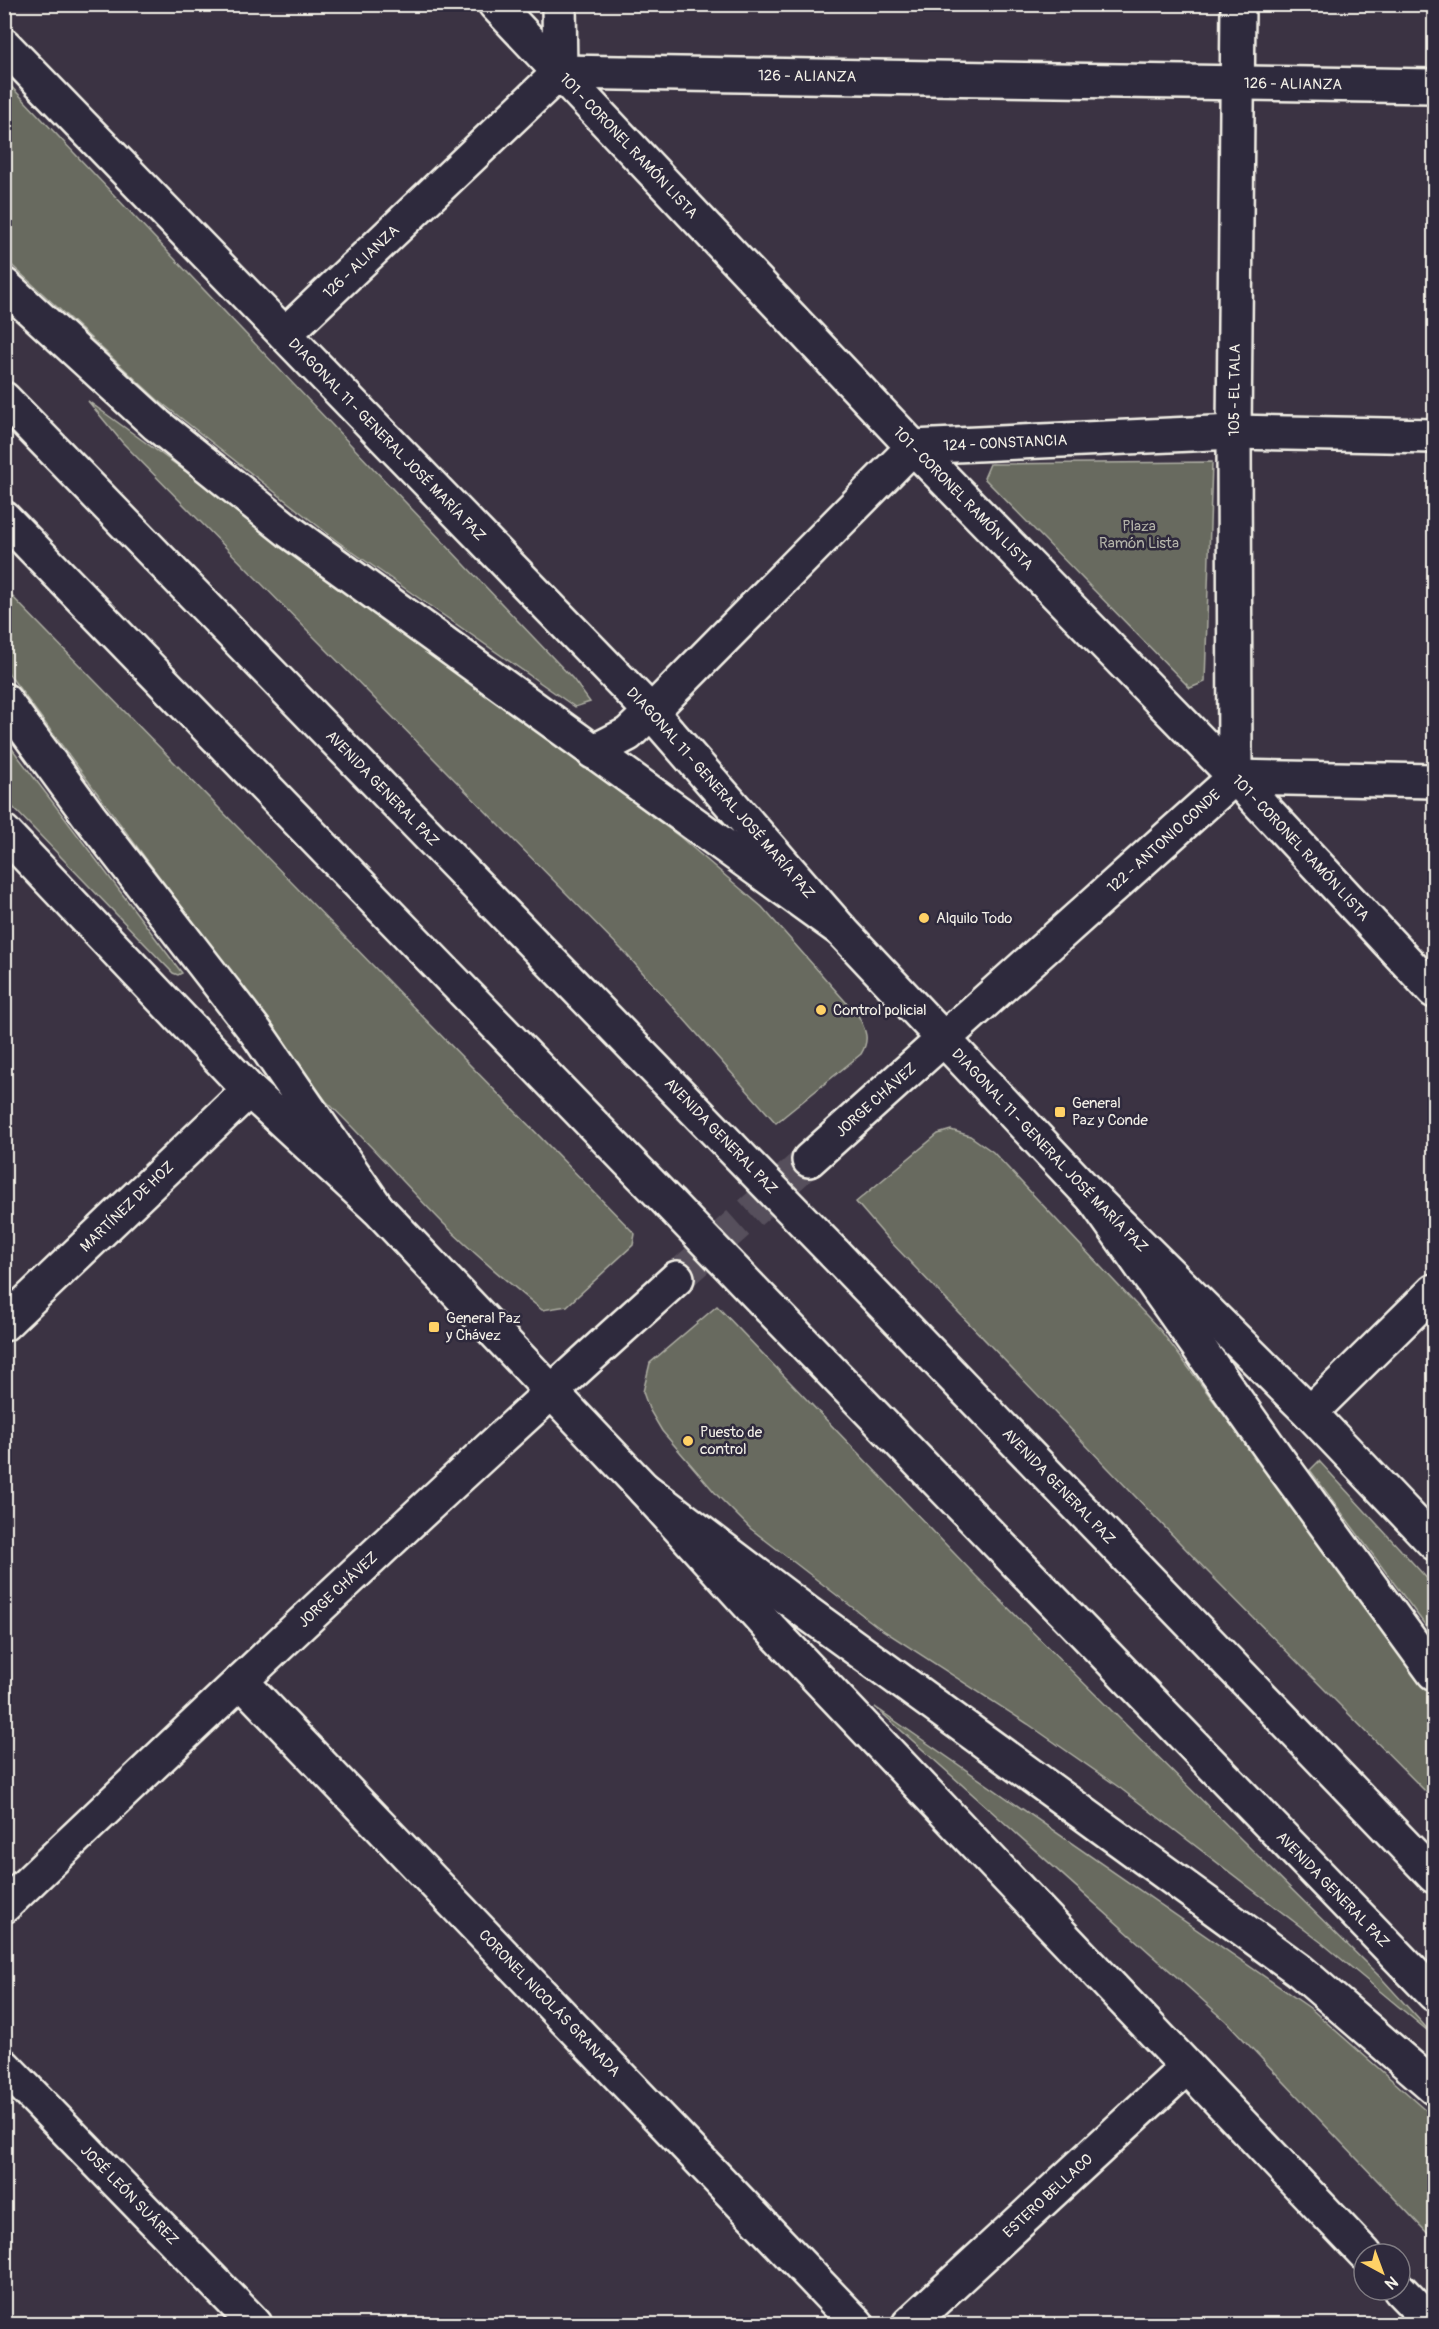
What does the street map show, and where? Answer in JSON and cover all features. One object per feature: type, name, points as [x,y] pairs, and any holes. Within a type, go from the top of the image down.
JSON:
[{"type":"main road","name":"101 - CORONEL RAMÓN LISTA","points":[[495,4],[912,447],[1235,777],[1434,991]]},
{"type":"main road","points":[[559,4],[560,72]]},
{"type":"main road","name":"105 - EL TALA","points":[[1235,777],[1234,432],[1238,4]]},
{"type":"main road","name":"DIAGONAL 11 - GENERAL JOSÉ MARÍA PAZ","points":[[4,45],[651,711],[841,930],[1094,1199],[1310,1413],[1434,1543]]},
{"type":"main road","name":"126 - ALIANZA","points":[[285,334],[560,72],[1434,86]]},
{"type":"main road","points":[[4,285],[157,424],[289,531],[841,930]]},
{"type":"main road","name":"AVENIDA GENERAL PAZ","points":[[4,399],[834,1253],[1434,1876]]},
{"type":"main road","name":"124 - CONSTANCIA","points":[[912,447],[1234,432],[1434,436]]},
{"type":"main road","points":[[593,752],[628,734],[912,447]]},
{"type":"main road","name":"AVENIDA GENERAL PAZ","points":[[4,518],[1434,1994]]},
{"type":"main road","points":[[4,700],[89,816],[256,1032],[377,1208]]},
{"type":"main road","points":[[1235,777],[1434,781]]},
{"type":"main road","name":"122 - ANTONIO CONDE","points":[[943,1039],[1235,777]]},
{"type":"main road","points":[[4,832],[249,1090],[377,1208],[644,1489],[770,1628],[1354,2242]]},
{"type":"main road","name":"JORGE CHÁVEZ","points":[[809,1160],[943,1039]]},
{"type":"main road","name":"MARTÍNEZ DE HOZ","points":[[4,1324],[249,1090]]},
{"type":"main road","points":[[1094,1199],[1277,1458],[1434,1673]]},
{"type":"main road","name":"JORGE CHÁVEZ","points":[[4,1906],[241,1681],[551,1392],[677,1278]]},
{"type":"main road","points":[[1310,1413],[1434,1292]]},
{"type":"main road","points":[[644,1489],[824,1625],[1299,1970],[1434,2087]]},
{"type":"main road","name":"CORONEL NICOLÁS GRANADA","points":[[241,1681],[857,2325]]},
{"type":"main road","name":"JOSÉ LEÓN SUÁREZ","points":[[4,2066],[255,2325]]},
{"type":"main road","name":"ESTERO BELLACO","points":[[909,2325],[1187,2067]]},
{"type":"main road","points":[[1411,2302],[1433,2325]]},
{"type":"green space","points":[[4,79],[573,679],[590,702],[575,707],[337,541],[158,400],[5,259]]},
{"type":"green space","points":[[88,401],[300,554],[680,837],[762,907],[859,1017],[866,1036],[861,1054],[776,1123],[627,955],[122,442]]},
{"type":"green space","name":"Plaza Ramón Lista","points":[[1212,462],[1205,682],[1190,688],[984,478],[990,464]]},
{"type":"green space","points":[[5,589],[635,1234],[633,1245],[567,1306],[542,1310],[504,1278],[443,1223],[326,1101],[5,669]]},
{"type":"green space","points":[[4,738],[182,973],[178,975],[173,973],[5,799]]},
{"type":"green space","points":[[951,1130],[970,1136],[993,1152],[1161,1331],[1434,1695],[1434,1800],[1205,1569],[887,1238],[856,1202],[938,1134]]},
{"type":"green space","points":[[717,1306],[976,1576],[1383,1980],[1434,2036],[1322,1943],[1120,1788],[1028,1724],[878,1627],[751,1529],[717,1495],[662,1431],[649,1409],[643,1392],[650,1363]]},
{"type":"green space","points":[[1319,1461],[1434,1586],[1434,1637],[1310,1470]]},
{"type":"green space","points":[[875,1707],[1310,2008],[1434,2117],[1434,2240],[1226,2021]]},
{"type":"tunnel","points":[[677,1278],[809,1160]]},
{"type":"place","name":"Alquilo Todo","points":[[924,918]]},
{"type":"place","name":"Control policial","points":[[821,1010]]},
{"type":"place","name":"General Paz y Conde","points":[[1060,1112]]},
{"type":"place","name":"General Paz y Chávez","points":[[434,1327]]},
{"type":"place","name":"Puesto de control","points":[[688,1441]]}]
